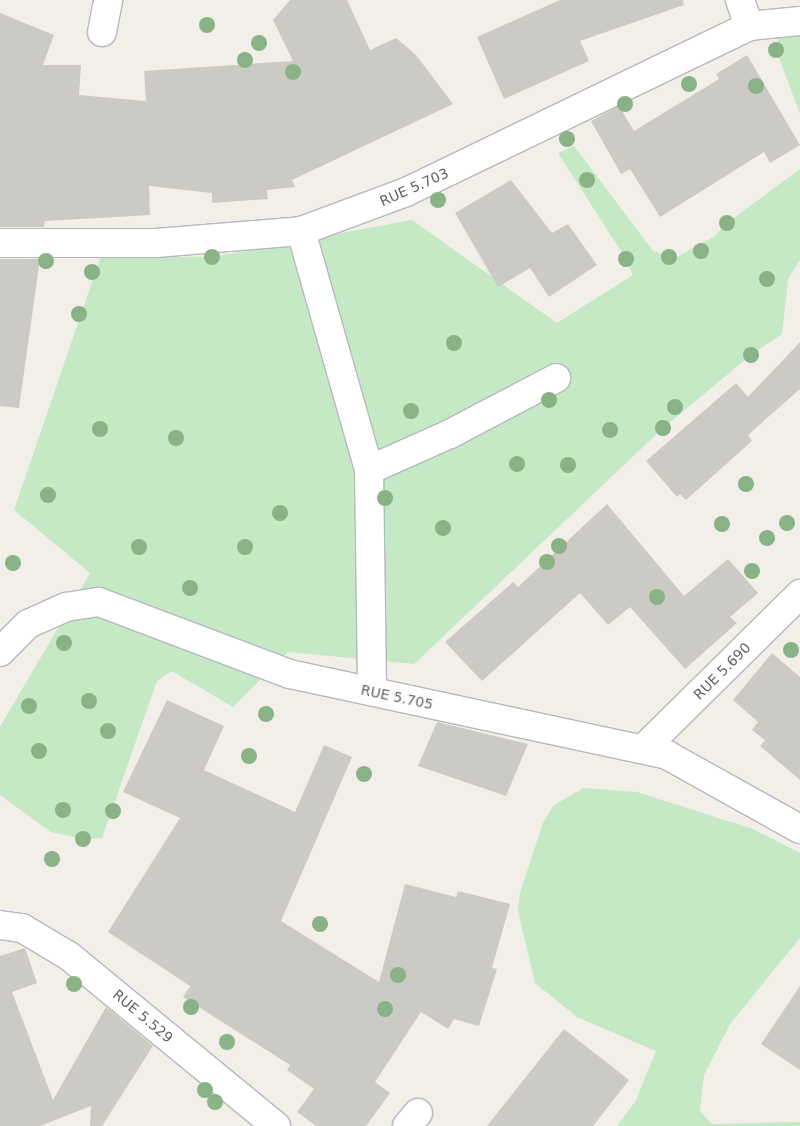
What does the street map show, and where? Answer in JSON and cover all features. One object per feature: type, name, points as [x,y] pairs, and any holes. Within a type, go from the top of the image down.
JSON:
[{"type":"street","points":[[102,32],[108,0]]},
{"type":"street","points":[[740,0],[749,26]]},
{"type":"street","name":"RUE 5.703","points":[[0,243],[156,243],[301,231],[404,193],[749,26],[800,21]]},
{"type":"street","points":[[301,231],[369,470],[372,692]]},
{"type":"street","points":[[369,470],[450,434],[556,378]]},
{"type":"street","name":"RUE 5.690","points":[[643,749],[800,594]]},
{"type":"street","name":"RUE 5.705","points":[[0,652],[28,624],[66,607],[99,602],[290,674],[668,755],[800,829]]},
{"type":"street","name":"RUE 5.529","points":[[0,925],[22,928],[69,956],[276,1126]]},
{"type":"green space","points":[[800,10],[800,114],[776,50],[780,31]]},
{"type":"green space","points":[[574,146],[653,251],[675,258],[715,236],[727,223],[800,169],[800,260],[788,279],[782,334],[751,355],[663,428],[414,664],[288,652],[233,707],[172,671],[157,681],[102,838],[83,839],[51,832],[0,795],[0,727],[90,573],[14,510],[101,256],[212,257],[412,220],[557,323],[633,275],[626,259],[558,153]]},
{"type":"green space","points":[[583,788],[637,792],[753,829],[800,853],[800,938],[730,1024],[704,1075],[700,1111],[712,1124],[800,1122],[800,1126],[617,1126],[635,1102],[656,1051],[577,1017],[535,983],[518,911],[520,893],[543,823],[553,806]]},
{"type":"building","points":[[290,0],[347,0],[370,50],[396,38],[416,55],[453,104],[292,180],[295,187],[267,190],[268,199],[212,203],[212,193],[149,186],[150,215],[45,221],[44,227],[0,227],[0,13],[54,35],[43,65],[81,65],[79,95],[146,101],[144,71],[293,61],[273,20]]},
{"type":"building","points":[[560,0],[683,0],[684,5],[580,41],[589,61],[504,99],[477,37]]},
{"type":"building","points":[[747,55],[800,145],[770,163],[764,152],[660,217],[630,169],[621,174],[591,121],[619,106],[634,131],[719,79],[716,74]]},
{"type":"building","points":[[511,180],[552,233],[568,224],[597,265],[549,297],[530,268],[498,287],[455,213]]},
{"type":"building","points":[[0,259],[40,259],[19,408],[0,406]]},
{"type":"building","points":[[800,342],[800,389],[748,435],[752,441],[686,500],[680,494],[677,497],[646,461],[736,383],[748,397]]},
{"type":"building","points":[[607,504],[684,596],[728,559],[758,593],[730,617],[737,623],[685,669],[630,607],[608,625],[580,593],[482,681],[445,642],[513,582],[518,587]]},
{"type":"building","points":[[772,653],[800,677],[800,780],[760,746],[765,740],[752,730],[758,722],[733,700]]},
{"type":"building","points":[[167,700],[224,726],[204,770],[295,812],[324,745],[352,757],[281,921],[379,982],[405,884],[456,897],[458,891],[510,904],[492,968],[497,969],[479,1026],[454,1019],[448,1029],[421,1012],[375,1082],[390,1093],[366,1126],[316,1126],[297,1112],[314,1089],[287,1070],[290,1065],[183,997],[190,986],[108,932],[180,818],[123,792]]},
{"type":"building","points":[[437,722],[528,744],[506,796],[418,766]]},
{"type":"building","points":[[25,948],[37,983],[12,992],[53,1100],[106,1007],[153,1046],[102,1126],[90,1126],[91,1106],[40,1126],[0,1126],[0,956]]},
{"type":"building","points":[[800,986],[800,1070],[761,1044]]},
{"type":"building","points":[[564,1029],[629,1080],[593,1126],[487,1126]]}]
